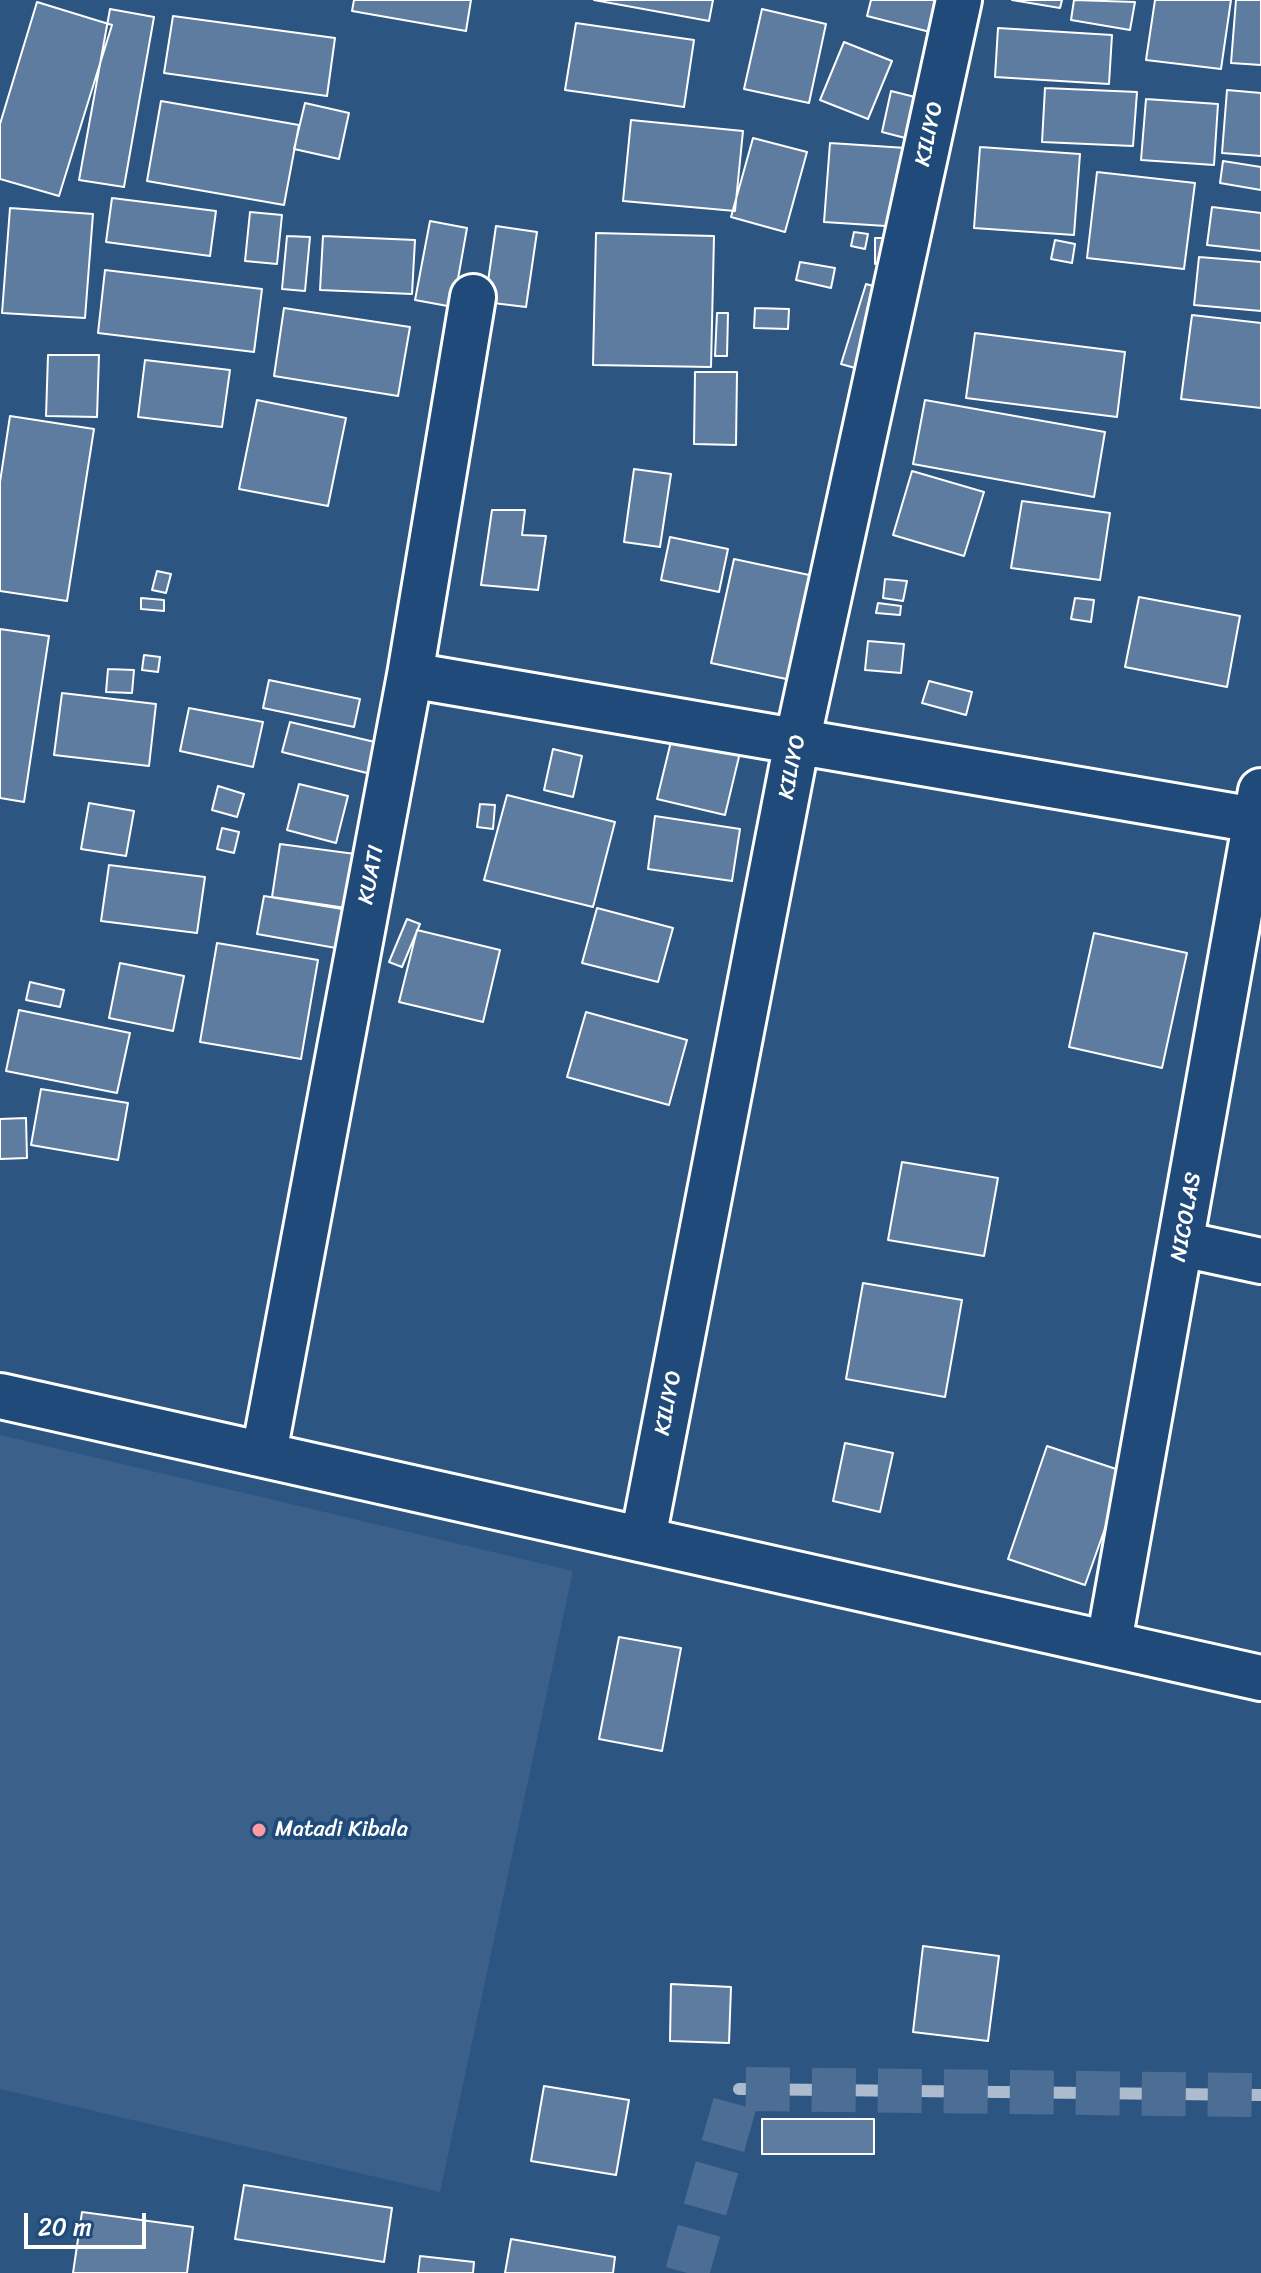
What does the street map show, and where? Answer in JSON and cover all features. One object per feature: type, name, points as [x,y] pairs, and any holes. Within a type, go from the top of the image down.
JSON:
[{"type":"street","name":"KILIYO","points":[[643,1538],[797,742],[959,0]]},
{"type":"street","name":"KUATI","points":[[264,1453],[410,675],[473,297]]},
{"type":"street","points":[[410,675],[797,742],[1259,811]]},
{"type":"street","name":"NICOLAS","points":[[1109,1642],[1259,811]]},
{"type":"street","points":[[1182,1244],[1261,1261]]},
{"type":"street","points":[[0,1396],[1261,1678]]},
{"type":"shaded area","name":"Matadi Kibala","points":[[0,1435],[573,1571],[440,2192],[0,2089]]},
{"type":"building","points":[[354,0],[471,0],[466,31],[352,11]]},
{"type":"building","points":[[594,0],[713,0],[709,21]]},
{"type":"building","points":[[871,0],[947,0],[938,34],[867,16]]},
{"type":"building","points":[[1012,0],[1062,0],[1060,8]]},
{"type":"building","points":[[1074,0],[1135,2],[1130,30],[1071,20]]},
{"type":"building","points":[[1155,0],[1231,0],[1221,69],[1146,60]]},
{"type":"building","points":[[1236,0],[1261,0],[1261,65],[1231,63]]},
{"type":"building","points":[[37,2],[112,25],[59,196],[0,179],[0,124]]},
{"type":"building","points":[[110,9],[154,17],[124,187],[79,180]]},
{"type":"building","points":[[762,9],[826,24],[809,103],[744,89]]},
{"type":"building","points":[[173,16],[335,38],[327,96],[164,73]]},
{"type":"building","points":[[576,23],[694,40],[684,107],[565,90]]},
{"type":"building","points":[[998,28],[1112,35],[1109,84],[995,77]]},
{"type":"building","points":[[844,42],[892,61],[868,119],[820,100]]},
{"type":"building","points":[[1045,88],[1137,92],[1133,146],[1042,142]]},
{"type":"building","points":[[1227,90],[1261,93],[1261,156],[1222,153]]},
{"type":"building","points":[[891,91],[927,100],[917,141],[882,132]]},
{"type":"building","points":[[1146,99],[1218,104],[1214,165],[1141,160]]},
{"type":"building","points":[[161,101],[299,125],[284,205],[147,181]]},
{"type":"building","points":[[305,103],[349,113],[339,159],[294,149]]},
{"type":"building","points":[[631,120],[743,131],[735,211],[623,201]]},
{"type":"building","points":[[753,138],[807,152],[785,232],[731,217]]},
{"type":"building","points":[[830,143],[906,148],[901,227],[824,222]]},
{"type":"building","points":[[980,147],[1080,154],[1074,235],[974,228]]},
{"type":"building","points":[[1223,161],[1261,167],[1261,190],[1220,183]]},
{"type":"building","points":[[1097,172],[1195,183],[1184,269],[1087,258]]},
{"type":"building","points":[[112,198],[216,211],[210,256],[106,242]]},
{"type":"building","points":[[1212,207],[1261,213],[1261,251],[1207,245]]},
{"type":"building","points":[[10,208],[93,214],[85,318],[2,313]]},
{"type":"building","points":[[250,212],[282,215],[277,264],[245,261]]},
{"type":"building","points":[[430,221],[467,228],[453,307],[415,300]]},
{"type":"building","points":[[496,226],[537,232],[526,307],[485,302]]},
{"type":"building","points":[[854,232],[868,234],[865,249],[851,246]]},
{"type":"building","points":[[596,233],[714,236],[711,367],[593,365]]},
{"type":"building","points":[[287,236],[310,237],[305,291],[282,289]]},
{"type":"building","points":[[323,236],[415,240],[412,294],[320,290]]},
{"type":"building","points":[[875,238],[899,238],[898,265],[875,264]]},
{"type":"building","points":[[1055,240],[1075,244],[1072,263],[1051,259]]},
{"type":"building","points":[[1199,257],[1261,262],[1261,311],[1194,305]]},
{"type":"building","points":[[800,262],[835,268],[831,288],[796,280]]},
{"type":"building","points":[[105,270],[262,289],[254,352],[98,333]]},
{"type":"building","points":[[866,284],[887,290],[862,370],[841,364]]},
{"type":"building","points":[[284,308],[410,327],[398,396],[274,376]]},
{"type":"building","points":[[755,308],[789,309],[788,329],[754,328]]},
{"type":"building","points":[[717,313],[728,313],[727,356],[715,356]]},
{"type":"building","points":[[1192,315],[1261,323],[1261,408],[1181,399]]},
{"type":"building","points":[[975,333],[1125,352],[1117,417],[966,398]]},
{"type":"building","points":[[48,355],[99,355],[97,417],[46,416]]},
{"type":"building","points":[[145,360],[230,370],[222,427],[138,417]]},
{"type":"building","points":[[695,372],[737,372],[736,445],[694,444]]},
{"type":"building","points":[[257,400],[346,418],[328,506],[239,489]]},
{"type":"building","points":[[925,400],[1105,432],[1094,497],[913,464]]},
{"type":"building","points":[[10,416],[94,429],[67,601],[0,591],[0,482]]},
{"type":"building","points":[[634,469],[671,474],[660,547],[624,542]]},
{"type":"building","points":[[912,471],[984,492],[964,556],[893,535]]},
{"type":"building","points":[[1022,501],[1110,513],[1100,580],[1011,568]]},
{"type":"building","points":[[492,510],[525,510],[522,535],[546,536],[538,590],[481,585]]},
{"type":"building","points":[[670,537],[728,549],[719,592],[661,580]]},
{"type":"building","points":[[734,559],[828,579],[805,683],[711,663]]},
{"type":"building","points":[[157,571],[171,574],[166,593],[152,590]]},
{"type":"building","points":[[885,579],[907,581],[903,601],[883,598]]},
{"type":"building","points":[[1139,597],[1240,616],[1227,687],[1125,667]]},
{"type":"building","points":[[141,598],[164,600],[164,611],[141,609]]},
{"type":"building","points":[[1075,598],[1094,600],[1091,622],[1071,619]]},
{"type":"building","points":[[878,603],[901,606],[900,615],[876,613]]},
{"type":"building","points":[[0,629],[49,636],[24,802],[0,798]]},
{"type":"building","points":[[868,641],[904,644],[901,673],[865,670]]},
{"type":"building","points":[[144,655],[160,657],[158,672],[142,670]]},
{"type":"building","points":[[108,669],[134,670],[132,693],[106,692]]},
{"type":"building","points":[[269,680],[360,699],[354,727],[263,708]]},
{"type":"building","points":[[929,681],[972,692],[966,715],[922,703]]},
{"type":"building","points":[[62,693],[156,704],[149,766],[54,755]]},
{"type":"building","points":[[189,708],[263,722],[253,767],[180,751]]},
{"type":"building","points":[[290,722],[379,743],[371,774],[282,752]]},
{"type":"building","points":[[675,725],[743,740],[725,815],[657,799]]},
{"type":"building","points":[[553,749],[582,756],[573,797],[544,790]]},
{"type":"building","points":[[299,784],[348,796],[336,843],[287,830]]},
{"type":"building","points":[[218,786],[244,794],[237,817],[212,810]]},
{"type":"building","points":[[507,795],[615,822],[593,907],[484,880]]},
{"type":"building","points":[[89,803],[134,811],[126,856],[81,849]]},
{"type":"building","points":[[480,804],[495,805],[493,829],[477,827]]},
{"type":"building","points":[[655,816],[740,829],[732,881],[648,869]]},
{"type":"building","points":[[222,828],[239,832],[234,853],[217,849]]},
{"type":"building","points":[[280,844],[355,854],[346,908],[272,897]]},
{"type":"building","points":[[109,865],[205,877],[197,933],[101,921]]},
{"type":"building","points":[[264,896],[354,911],[347,950],[257,934]]},
{"type":"building","points":[[597,908],[673,928],[658,982],[582,963]]},
{"type":"building","points":[[407,919],[420,924],[402,967],[389,962]]},
{"type":"building","points":[[417,930],[500,950],[483,1022],[399,1002]]},
{"type":"building","points":[[1094,933],[1187,953],[1162,1068],[1069,1047]]},
{"type":"building","points":[[217,943],[318,960],[301,1059],[200,1042]]},
{"type":"building","points":[[120,963],[184,976],[173,1031],[109,1018]]},
{"type":"building","points":[[30,982],[64,990],[60,1007],[26,1000]]},
{"type":"building","points":[[19,1010],[130,1033],[117,1093],[6,1071]]},
{"type":"building","points":[[586,1012],[687,1040],[669,1105],[567,1077]]},
{"type":"building","points":[[41,1089],[128,1103],[118,1160],[31,1145]]},
{"type":"building","points":[[26,1118],[27,1158],[0,1159],[0,1119]]},
{"type":"building","points":[[902,1162],[998,1178],[984,1256],[888,1240]]},
{"type":"building","points":[[863,1283],[962,1300],[945,1397],[846,1379]]},
{"type":"building","points":[[845,1443],[893,1453],[880,1512],[833,1501]]},
{"type":"building","points":[[1047,1446],[1125,1472],[1085,1585],[1008,1559]]},
{"type":"building","points":[[619,1637],[681,1648],[662,1751],[599,1739]]},
{"type":"building","points":[[923,1946],[999,1956],[988,2041],[913,2032]]},
{"type":"building","points":[[671,1984],[731,1987],[729,2043],[670,2041]]},
{"type":"building","points":[[544,2086],[629,2100],[616,2175],[531,2161]]},
{"type":"building","points":[[762,2119],[874,2119],[874,2154],[762,2154]]},
{"type":"building","points":[[244,2185],[392,2208],[384,2262],[235,2239]]},
{"type":"building","points":[[82,2212],[193,2227],[187,2273],[73,2273]]},
{"type":"building","points":[[511,2239],[615,2257],[613,2273],[505,2273]]},
{"type":"building","points":[[420,2256],[474,2262],[473,2273],[418,2273]]},
{"type":"waterway","points":[[739,2089],[1261,2095]]},
{"type":"tunnel","points":[[687,2273],[739,2089],[1261,2095]]},
{"type":"place","name":"Matadi Kibala","points":[[259,1830]]}]
